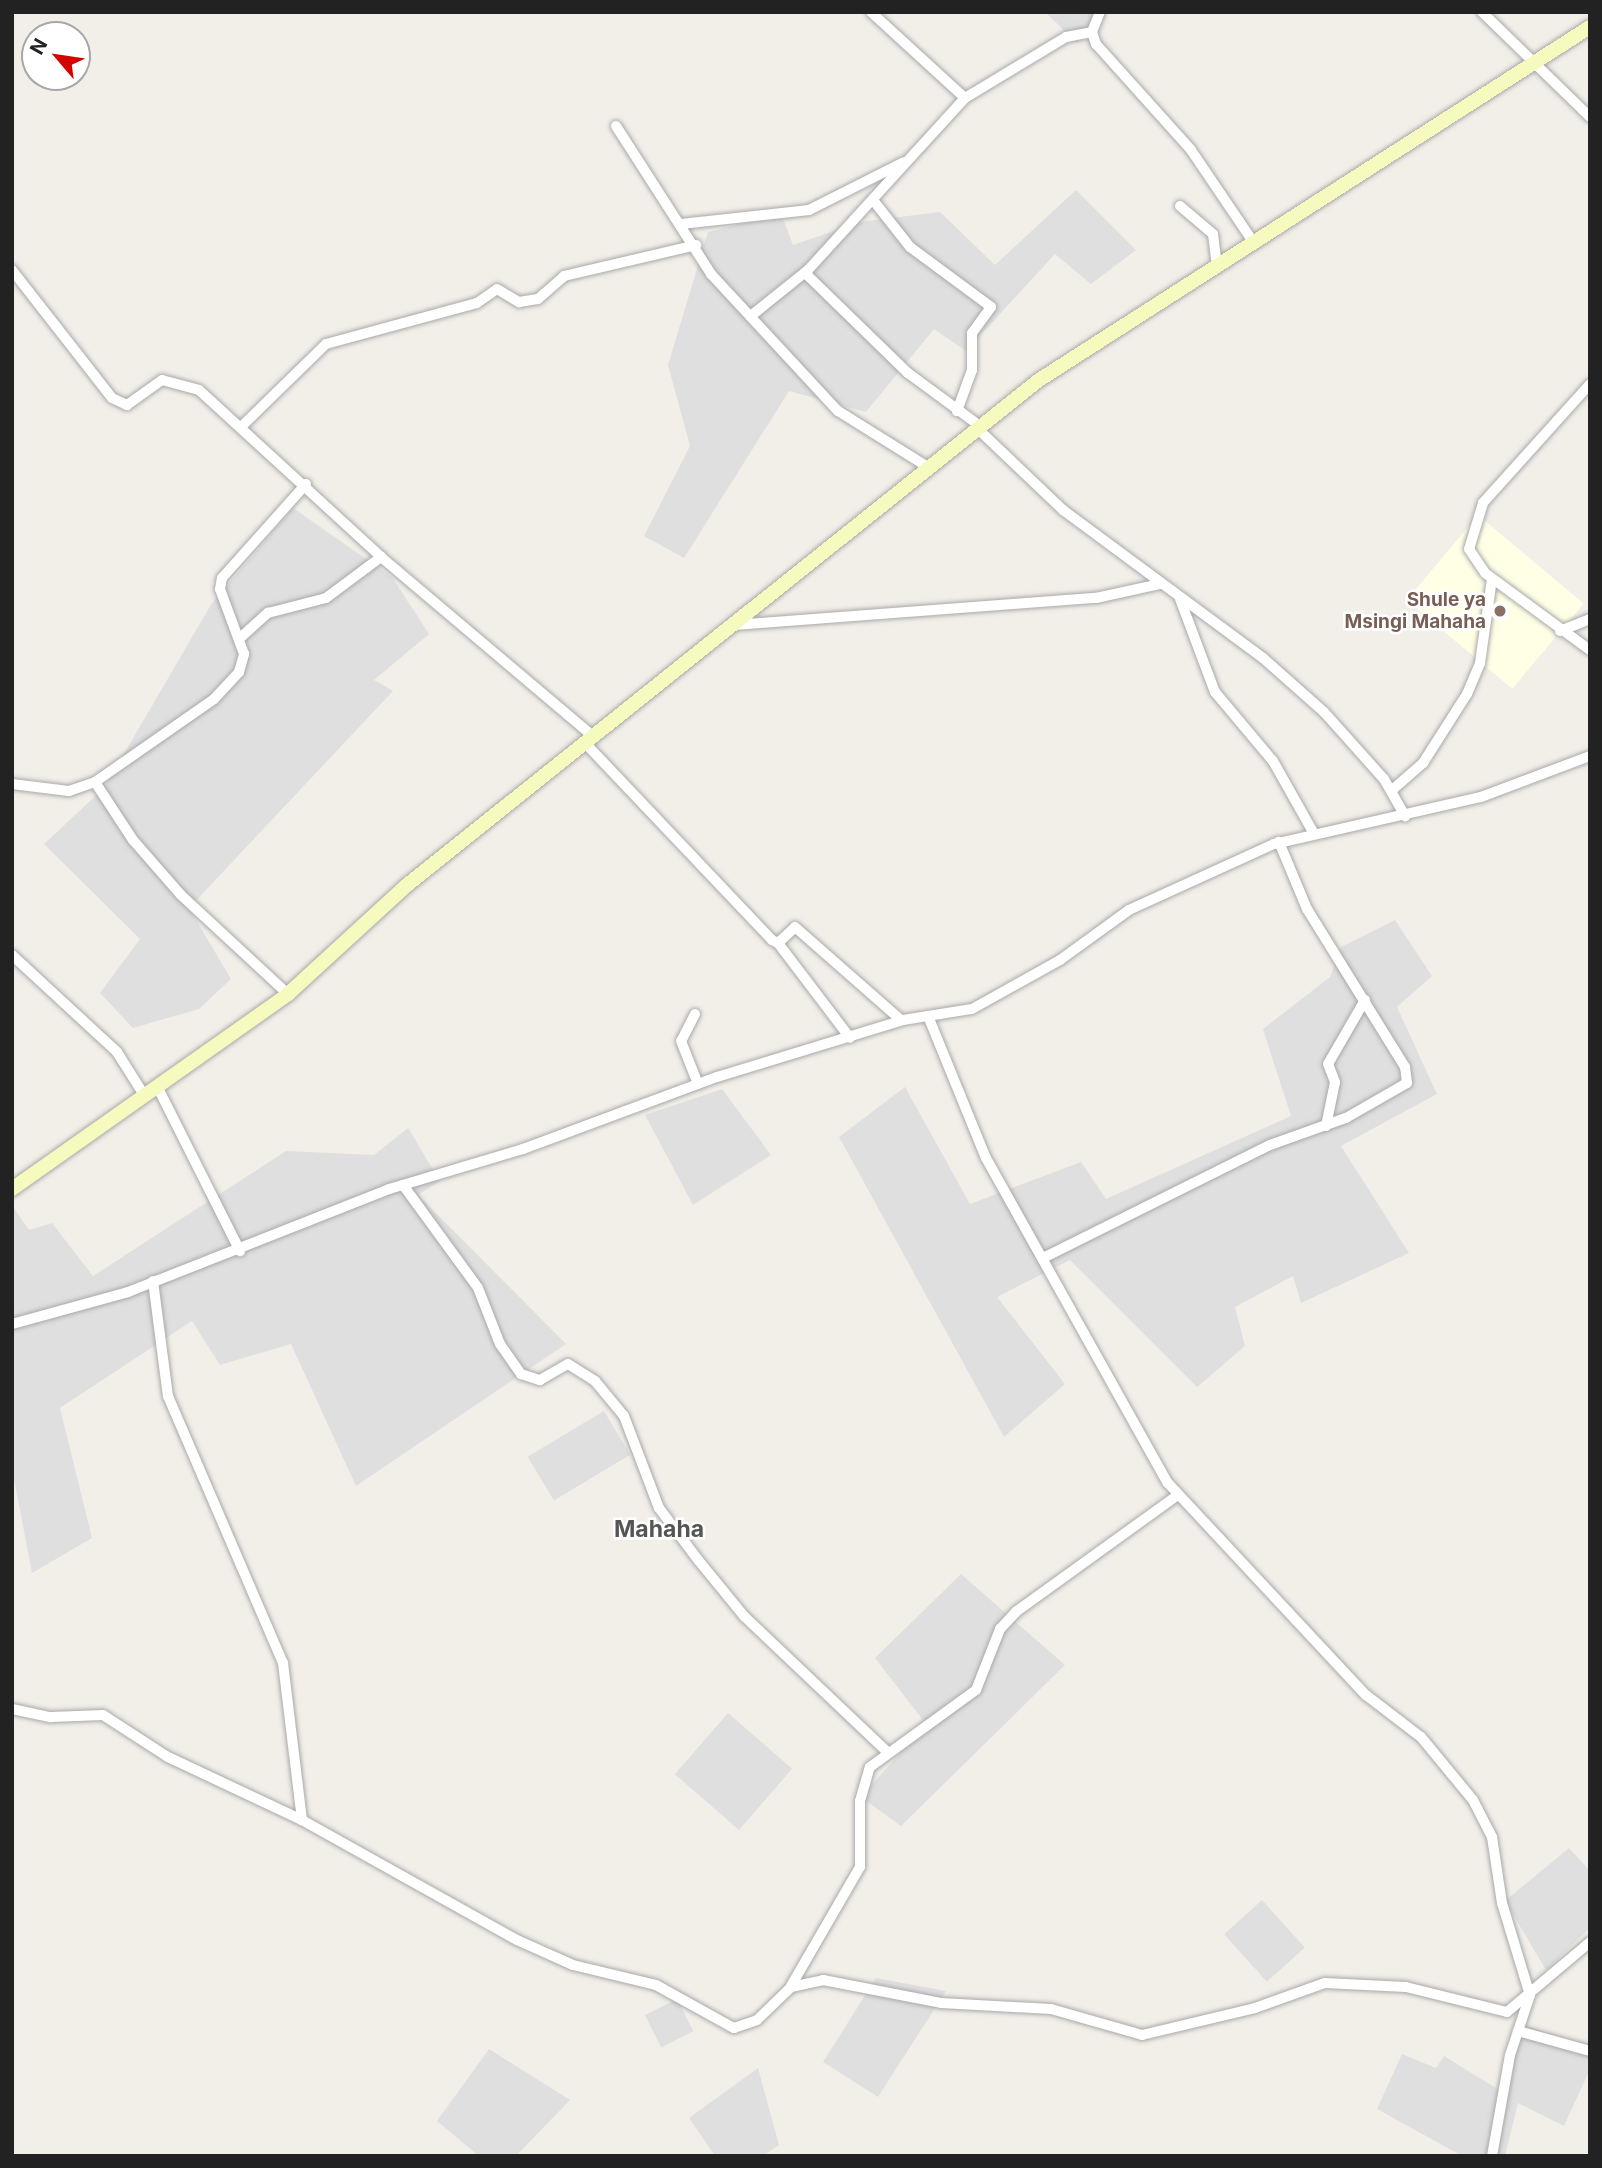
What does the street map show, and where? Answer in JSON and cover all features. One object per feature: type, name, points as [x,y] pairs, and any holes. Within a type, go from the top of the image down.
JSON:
[{"type":"main road","points":[[12,1189],[288,994],[407,885],[1039,380],[1532,67],[1590,27]]},
{"type":"street","points":[[871,12],[965,98]]},
{"type":"street","points":[[1100,12],[1092,32],[1101,50],[1191,150],[1254,243]]},
{"type":"street","points":[[1482,12],[1532,67],[1590,117]]},
{"type":"street","points":[[752,315],[805,273],[965,98],[1066,37],[1092,32]]},
{"type":"street","points":[[616,127],[696,245],[710,274],[752,315],[838,411],[928,467]]},
{"type":"street","points":[[681,224],[809,210],[911,159]]},
{"type":"street","points":[[873,200],[910,247],[990,307],[972,332],[972,370],[957,411]]},
{"type":"street","points":[[1180,206],[1213,234],[1217,266]]},
{"type":"street","points":[[243,425],[326,345],[477,303],[497,289],[519,302],[538,299],[564,276],[696,245]]},
{"type":"street","points":[[12,270],[119,403],[171,380],[199,390],[243,425],[381,557],[590,741],[778,943],[850,1038]]},
{"type":"street","points":[[805,273],[855,326],[978,427],[1063,510],[1263,658],[1324,712],[1391,791],[1405,816]]},
{"type":"street","points":[[1590,383],[1483,503],[1469,549],[1492,579],[1560,631],[1590,650]]},
{"type":"street","points":[[12,784],[69,791],[95,782],[214,699],[239,672],[240,638],[223,598],[222,578],[306,484]]},
{"type":"street","points":[[240,638],[268,613],[326,598],[381,557]]},
{"type":"street","points":[[1391,791],[1423,763],[1467,694],[1480,663],[1492,579]]},
{"type":"street","points":[[733,625],[1096,598],[1160,584]]},
{"type":"street","points":[[1180,599],[1215,692],[1272,761],[1313,832]]},
{"type":"street","points":[[1560,631],[1590,619]]},
{"type":"street","points":[[12,1324],[240,1251],[403,1185],[698,1084],[901,1020],[995,1000],[1129,910],[1279,842],[1313,832],[1405,816],[1550,775],[1590,756]]},
{"type":"street","points":[[95,782],[133,840],[181,895],[288,994]]},
{"type":"street","points":[[1043,1258],[1132,1209],[1326,1126],[1409,1080],[1365,1000],[1307,909],[1279,842]]},
{"type":"street","points":[[778,943],[796,927],[901,1020]]},
{"type":"street","points":[[12,955],[117,1052],[144,1095]]},
{"type":"street","points":[[1326,1126],[1335,1082],[1328,1064],[1365,1000]]},
{"type":"street","points":[[695,1014],[681,1041],[698,1084]]},
{"type":"street","points":[[928,1016],[986,1158],[1178,1495],[1366,1696],[1402,1717],[1473,1800],[1492,1837],[1503,1903],[1530,1995],[1518,2031],[1492,2156]]},
{"type":"street","points":[[157,1086],[240,1251]]},
{"type":"street","points":[[403,1185],[478,1288],[500,1344],[522,1374],[540,1380],[568,1364],[595,1381],[624,1416],[659,1508],[699,1561],[744,1616],[885,1750]]},
{"type":"street","points":[[153,1281],[168,1396],[283,1662],[302,1820]]},
{"type":"street","points":[[12,1709],[51,1717],[103,1715],[168,1757],[302,1820],[517,1940],[573,1965],[656,1985],[720,2026],[757,2020],[791,1987],[860,1867],[862,1784],[885,1750],[976,1690],[1000,1629],[1017,1611],[1178,1495]]},
{"type":"street","points":[[791,1987],[823,1980],[941,2003],[1051,2009],[1142,2035],[1255,2008],[1325,1983],[1406,1987],[1488,2012],[1507,2012],[1590,1942]]},
{"type":"street","points":[[1518,2031],[1590,2051]]},
{"type":"shaded area","points":[[1045,12],[1107,12],[1077,43]]},
{"type":"shaded area","points":[[1076,190],[1136,250],[1091,284],[1055,254],[966,351],[934,329],[866,412],[789,391],[684,558],[644,536],[690,446],[668,365],[708,232],[781,213],[793,245],[860,222],[940,212],[995,265]]},
{"type":"shaded area","points":[[293,508],[392,577],[429,634],[374,680],[393,691],[189,908],[231,979],[199,1009],[133,1028],[100,993],[140,939],[44,844],[104,788],[212,603]]},
{"type":"shaded area","points":[[1478,515],[1584,604],[1512,689],[1407,600]]},
{"type":"shaded area","points":[[1395,920],[1432,976],[1397,1007],[1437,1094],[1341,1146],[1409,1253],[1301,1303],[1293,1276],[1235,1307],[1245,1346],[1197,1387],[1070,1260],[997,1297],[1065,1384],[1004,1437],[839,1137],[905,1087],[970,1204],[1081,1162],[1106,1199],[1291,1116],[1263,1029],[1330,977],[1341,947]]},
{"type":"shaded area","points":[[722,1089],[771,1155],[693,1205],[645,1115]]},
{"type":"shaded area","points":[[408,1128],[440,1181],[418,1195],[566,1344],[356,1486],[291,1344],[220,1365],[192,1321],[60,1408],[92,1538],[32,1573],[12,1468],[12,1205],[29,1230],[52,1223],[93,1276],[286,1151],[374,1155]]},
{"type":"shaded area","points":[[604,1411],[630,1455],[554,1501],[528,1457]]},
{"type":"shaded area","points":[[961,1574],[1065,1665],[901,1826],[861,1797],[926,1724],[875,1658]]},
{"type":"shaded area","points":[[728,1713],[792,1769],[739,1830],[675,1774]]},
{"type":"shaded area","points":[[1569,1848],[1590,1871],[1590,1928],[1546,1970],[1505,1901]]},
{"type":"shaded area","points":[[1262,1900],[1305,1948],[1267,1982],[1224,1934]]},
{"type":"shaded area","points":[[876,1978],[946,1991],[878,2097],[823,2062]]},
{"type":"shaded area","points":[[677,1999],[693,2031],[661,2047],[645,2015]]},
{"type":"shaded area","points":[[1518,2023],[1590,2047],[1590,2069],[1564,2126],[1518,2103],[1505,2156],[1462,2156],[1377,2109],[1402,2054],[1436,2068],[1444,2056],[1499,2090]]},
{"type":"shaded area","points":[[489,2049],[570,2100],[516,2156],[479,2156],[437,2121]]},
{"type":"shaded area","points":[[758,2068],[779,2145],[763,2156],[715,2156],[689,2118]]},
{"type":"place","name":"Shule ya Msingi Mahaha","points":[[1500,611]]},
{"type":"district","name":"Mahaha","points":[[659,1529]]}]
